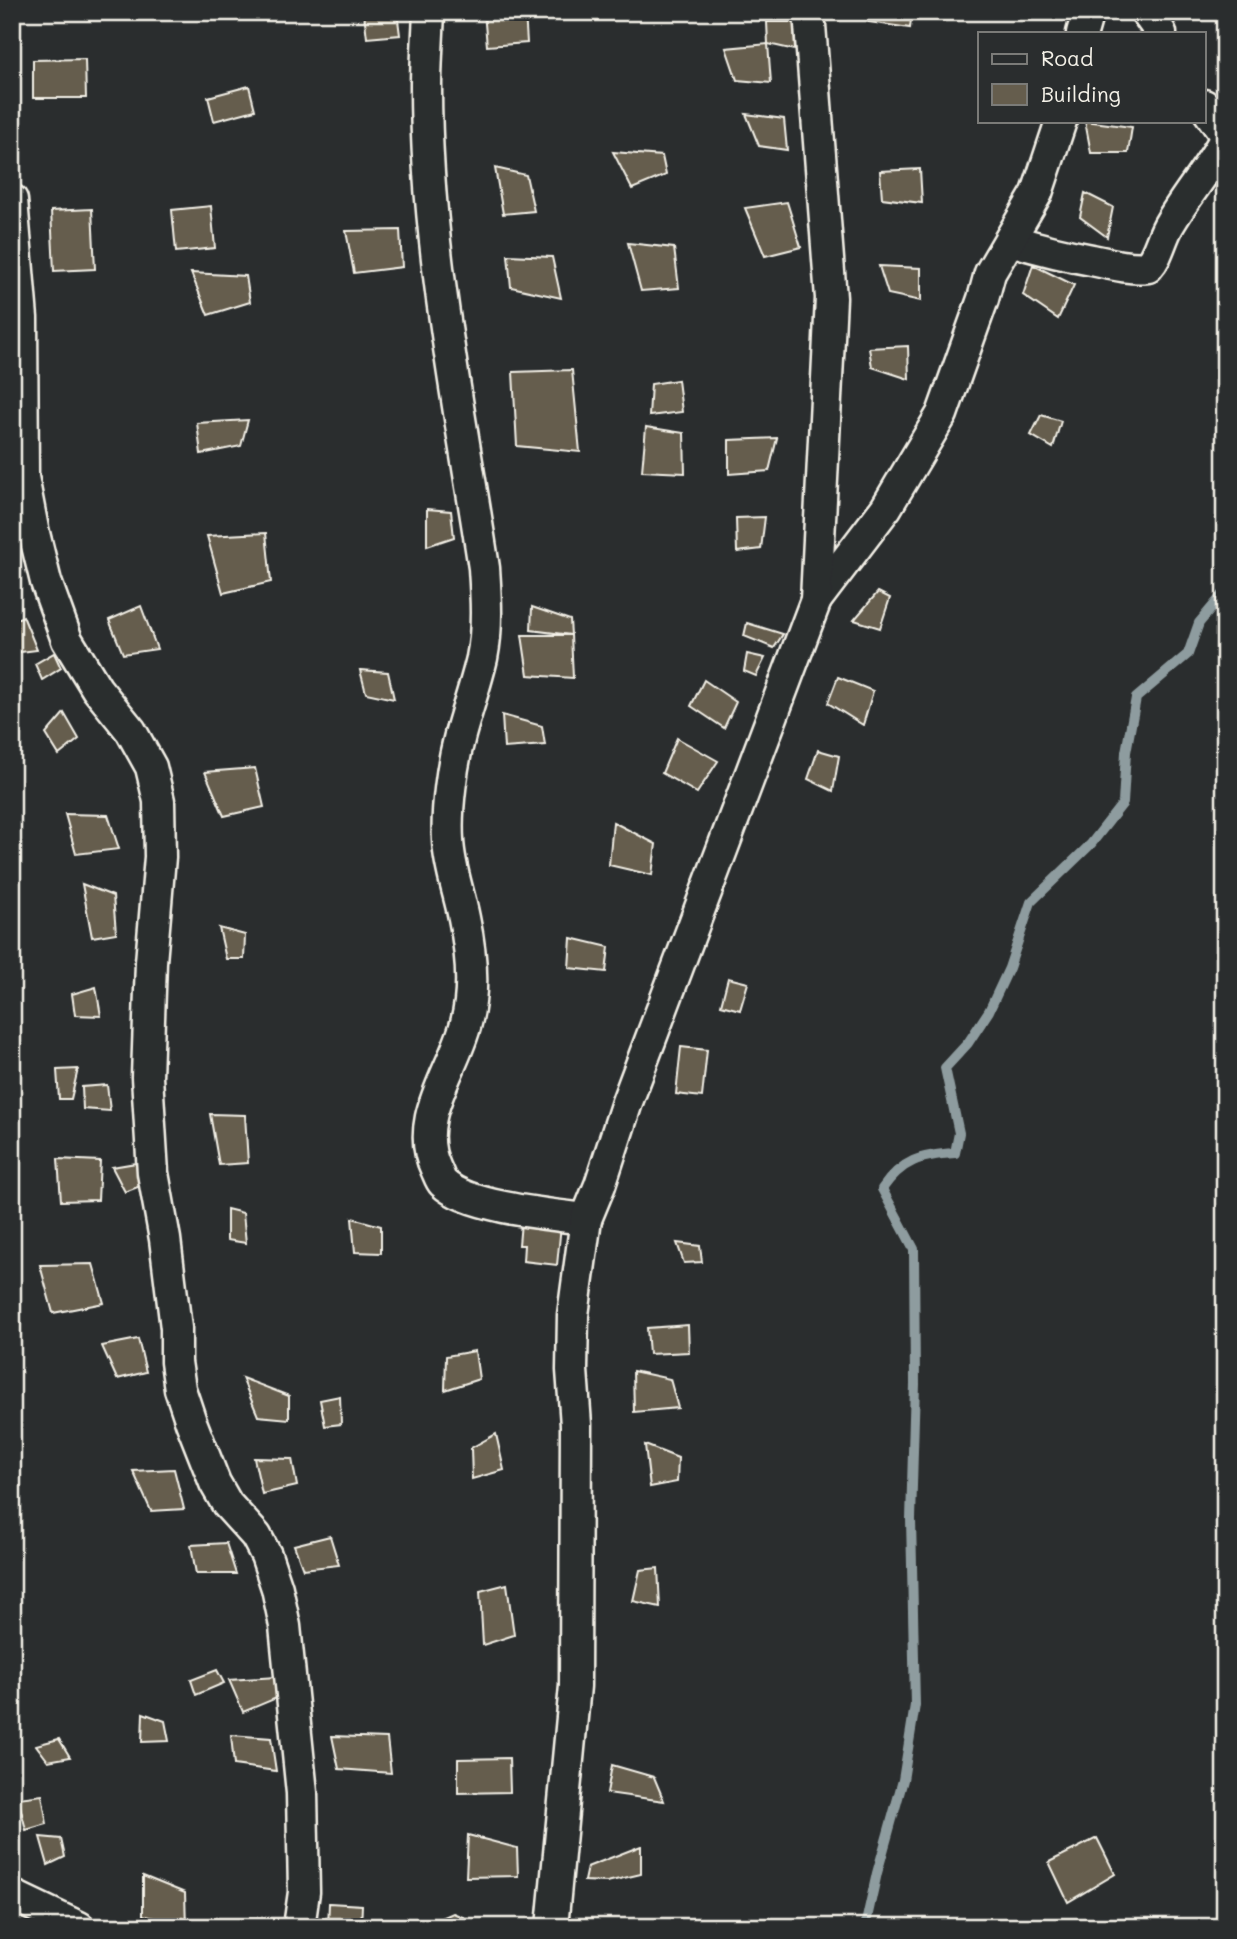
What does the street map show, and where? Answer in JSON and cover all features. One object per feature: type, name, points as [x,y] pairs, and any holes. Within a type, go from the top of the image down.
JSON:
[{"type":"street","points":[[429,12],[426,87],[428,150],[438,262],[484,568],[486,611],[482,656],[459,737],[447,839],[454,884],[464,917],[471,970],[471,997],[455,1057],[432,1108],[428,1140],[433,1161],[443,1182],[460,1193],[483,1201],[544,1214],[586,1219]]},
{"type":"street","points":[[809,12],[831,298],[816,600]]},
{"type":"street","points":[[1082,32],[1088,12]]},
{"type":"street","points":[[1146,12],[1160,32]]},
{"type":"street","points":[[1010,240],[1058,254],[1113,265],[1148,267],[1153,262],[1168,225],[1212,163],[1225,137],[1206,108]]},
{"type":"street","points":[[552,1927],[575,1686],[576,1425],[572,1370],[573,1315],[586,1219],[627,1102],[816,600],[886,508],[942,414],[990,273],[1041,185],[1061,122]]},
{"type":"street","points":[[12,200],[22,318],[23,477],[33,529],[46,582],[68,640],[97,690],[131,731],[151,767],[159,801],[160,857],[151,962],[148,1077],[153,1173],[167,1252],[176,1328],[176,1362],[180,1390],[215,1483],[227,1504],[256,1536],[266,1555],[277,1588],[285,1626],[302,1793],[304,1892],[299,1927]]},
{"type":"street","points":[[12,1895],[79,1927]]},
{"type":"building","points":[[202,12],[230,12],[231,17]]},
{"type":"building","points":[[397,12],[400,35],[367,38],[364,13]]},
{"type":"building","points":[[484,12],[525,12],[527,43],[487,46]]},
{"type":"building","points":[[868,12],[912,12],[910,28],[868,22]]},
{"type":"building","points":[[767,22],[794,22],[795,50],[768,44]]},
{"type":"building","points":[[768,44],[771,83],[737,80],[726,48]]},
{"type":"building","points":[[85,59],[86,98],[33,98],[33,60]]},
{"type":"building","points":[[249,86],[255,110],[214,121],[208,97]]},
{"type":"building","points":[[746,114],[784,119],[787,150],[759,146]]},
{"type":"building","points":[[1085,122],[1132,127],[1128,153],[1091,153]]},
{"type":"building","points":[[613,152],[662,156],[666,175],[632,189]]},
{"type":"building","points":[[495,168],[526,175],[534,211],[503,214]]},
{"type":"building","points":[[920,169],[922,203],[882,198],[880,171]]},
{"type":"building","points":[[1085,193],[1113,207],[1107,237],[1080,217]]},
{"type":"building","points":[[787,202],[801,247],[765,256],[745,208]]},
{"type":"building","points":[[211,206],[215,248],[176,252],[172,210]]},
{"type":"building","points":[[92,209],[95,269],[54,271],[51,211]]},
{"type":"building","points":[[400,230],[402,267],[354,273],[346,231]]},
{"type":"building","points":[[628,243],[674,248],[679,288],[641,291]]},
{"type":"building","points":[[508,255],[552,257],[561,298],[511,287]]},
{"type":"building","points":[[1033,265],[1074,285],[1058,319],[1023,295]]},
{"type":"building","points":[[879,266],[921,268],[921,301],[888,294]]},
{"type":"building","points":[[191,273],[246,276],[250,302],[208,315]]},
{"type":"building","points":[[908,346],[909,379],[872,367],[869,348]]},
{"type":"building","points":[[572,370],[580,452],[517,446],[513,372]]},
{"type":"building","points":[[678,380],[682,412],[649,416],[651,384]]},
{"type":"building","points":[[1041,415],[1061,421],[1053,448],[1031,435]]},
{"type":"building","points":[[248,420],[241,446],[201,454],[197,423]]},
{"type":"building","points":[[646,427],[684,433],[685,473],[642,471]]},
{"type":"building","points":[[777,438],[769,471],[729,474],[729,440]]},
{"type":"building","points":[[427,509],[451,511],[454,537],[427,546]]},
{"type":"building","points":[[765,517],[761,549],[737,552],[736,518]]},
{"type":"building","points":[[266,533],[271,582],[223,593],[207,536]]},
{"type":"building","points":[[878,592],[890,598],[880,628],[854,620]]},
{"type":"building","points":[[141,606],[157,649],[123,654],[109,620]]},
{"type":"building","points":[[532,607],[570,620],[571,635],[531,630]]},
{"type":"building","points":[[23,616],[37,650],[12,653],[12,621]]},
{"type":"building","points":[[747,623],[783,634],[774,648],[744,636]]},
{"type":"building","points":[[522,635],[571,635],[573,678],[528,675]]},
{"type":"building","points":[[54,653],[61,668],[42,680],[35,664]]},
{"type":"building","points":[[747,654],[765,658],[756,676],[744,671]]},
{"type":"building","points":[[360,670],[388,672],[394,699],[366,693]]},
{"type":"building","points":[[838,677],[873,691],[863,725],[828,703]]},
{"type":"building","points":[[704,680],[736,702],[724,728],[691,706]]},
{"type":"building","points":[[64,713],[79,739],[59,755],[46,734]]},
{"type":"building","points":[[502,715],[542,726],[545,745],[504,748]]},
{"type":"building","points":[[677,738],[718,761],[697,793],[662,773]]},
{"type":"building","points":[[818,750],[839,756],[833,791],[808,779]]},
{"type":"building","points":[[255,768],[264,807],[224,816],[205,772]]},
{"type":"building","points":[[65,814],[108,815],[119,849],[76,854]]},
{"type":"building","points":[[613,822],[656,844],[652,875],[609,865]]},
{"type":"building","points":[[82,884],[113,896],[116,933],[92,937]]},
{"type":"building","points":[[219,928],[245,935],[244,959],[226,959]]},
{"type":"building","points":[[571,938],[609,947],[606,972],[569,968]]},
{"type":"building","points":[[728,978],[748,983],[740,1010],[721,1005]]},
{"type":"building","points":[[96,987],[101,1016],[75,1015],[72,994]]},
{"type":"building","points":[[681,1047],[707,1050],[702,1097],[676,1094]]},
{"type":"building","points":[[78,1069],[71,1099],[59,1099],[57,1070]]},
{"type":"building","points":[[107,1085],[110,1111],[83,1109],[82,1087]]},
{"type":"building","points":[[210,1114],[245,1115],[248,1163],[219,1165]]},
{"type":"building","points":[[58,1159],[100,1161],[98,1200],[61,1201]]},
{"type":"building","points":[[136,1163],[143,1185],[125,1192],[112,1167]]},
{"type":"building","points":[[227,1209],[243,1213],[246,1243],[227,1240]]},
{"type":"building","points":[[352,1218],[381,1226],[381,1253],[355,1252]]},
{"type":"building","points":[[521,1222],[561,1225],[557,1265],[523,1261],[524,1245],[519,1245]]},
{"type":"building","points":[[677,1243],[700,1246],[702,1262],[684,1263]]},
{"type":"building","points":[[93,1264],[104,1303],[53,1313],[40,1265]]},
{"type":"building","points":[[688,1325],[689,1352],[649,1354],[647,1328]]},
{"type":"building","points":[[138,1339],[146,1372],[117,1379],[102,1346]]},
{"type":"building","points":[[475,1351],[479,1379],[445,1390],[446,1356]]},
{"type":"building","points":[[633,1371],[670,1379],[678,1408],[634,1412]]},
{"type":"building","points":[[242,1378],[289,1396],[289,1419],[258,1416]]},
{"type":"building","points":[[340,1396],[341,1424],[325,1426],[320,1400]]},
{"type":"building","points":[[496,1434],[504,1470],[472,1479],[471,1448]]},
{"type":"building","points":[[645,1445],[678,1458],[677,1482],[650,1487]]},
{"type":"building","points":[[254,1458],[292,1459],[297,1486],[262,1494]]},
{"type":"building","points":[[174,1469],[184,1509],[151,1511],[133,1471]]},
{"type":"building","points":[[330,1536],[339,1565],[303,1569],[294,1545]]},
{"type":"building","points":[[226,1543],[236,1574],[196,1574],[191,1545]]},
{"type":"building","points":[[658,1568],[660,1607],[633,1601],[640,1570]]},
{"type":"building","points":[[507,1584],[514,1635],[483,1645],[480,1591]]},
{"type":"building","points":[[217,1670],[224,1683],[196,1695],[191,1680]]},
{"type":"building","points":[[276,1677],[279,1697],[243,1712],[229,1680]]},
{"type":"building","points":[[143,1713],[165,1721],[169,1741],[142,1742]]},
{"type":"building","points":[[231,1735],[271,1738],[276,1771],[234,1765]]},
{"type":"building","points":[[332,1736],[387,1738],[391,1773],[339,1769]]},
{"type":"building","points":[[59,1739],[70,1757],[48,1761],[36,1745]]},
{"type":"building","points":[[509,1758],[510,1792],[458,1793],[458,1759]]},
{"type":"building","points":[[612,1765],[654,1777],[664,1801],[607,1793]]},
{"type":"building","points":[[42,1795],[47,1824],[26,1830],[18,1798]]},
{"type":"building","points":[[468,1835],[517,1848],[518,1876],[466,1877]]},
{"type":"building","points":[[40,1837],[61,1839],[65,1857],[48,1865]]},
{"type":"building","points":[[1097,1838],[1115,1874],[1068,1902],[1049,1862]]},
{"type":"building","points":[[641,1846],[641,1874],[607,1882],[584,1881],[587,1867]]},
{"type":"building","points":[[143,1876],[185,1893],[186,1927],[143,1915]]},
{"type":"building","points":[[329,1903],[362,1905],[361,1927],[328,1927]]},
{"type":"building","points":[[453,1913],[475,1922],[474,1927],[435,1927],[435,1921]]},
{"type":"waterway","points":[[865,1927],[903,1780],[915,1705],[911,1519],[915,1384],[914,1249],[882,1189],[897,1171],[913,1161],[932,1155],[955,1153],[959,1133],[945,1068],[968,1043],[989,1011],[1009,968],[1031,902],[1091,844],[1123,803],[1126,752],[1136,698],[1188,654],[1199,623],[1225,592]]}]
